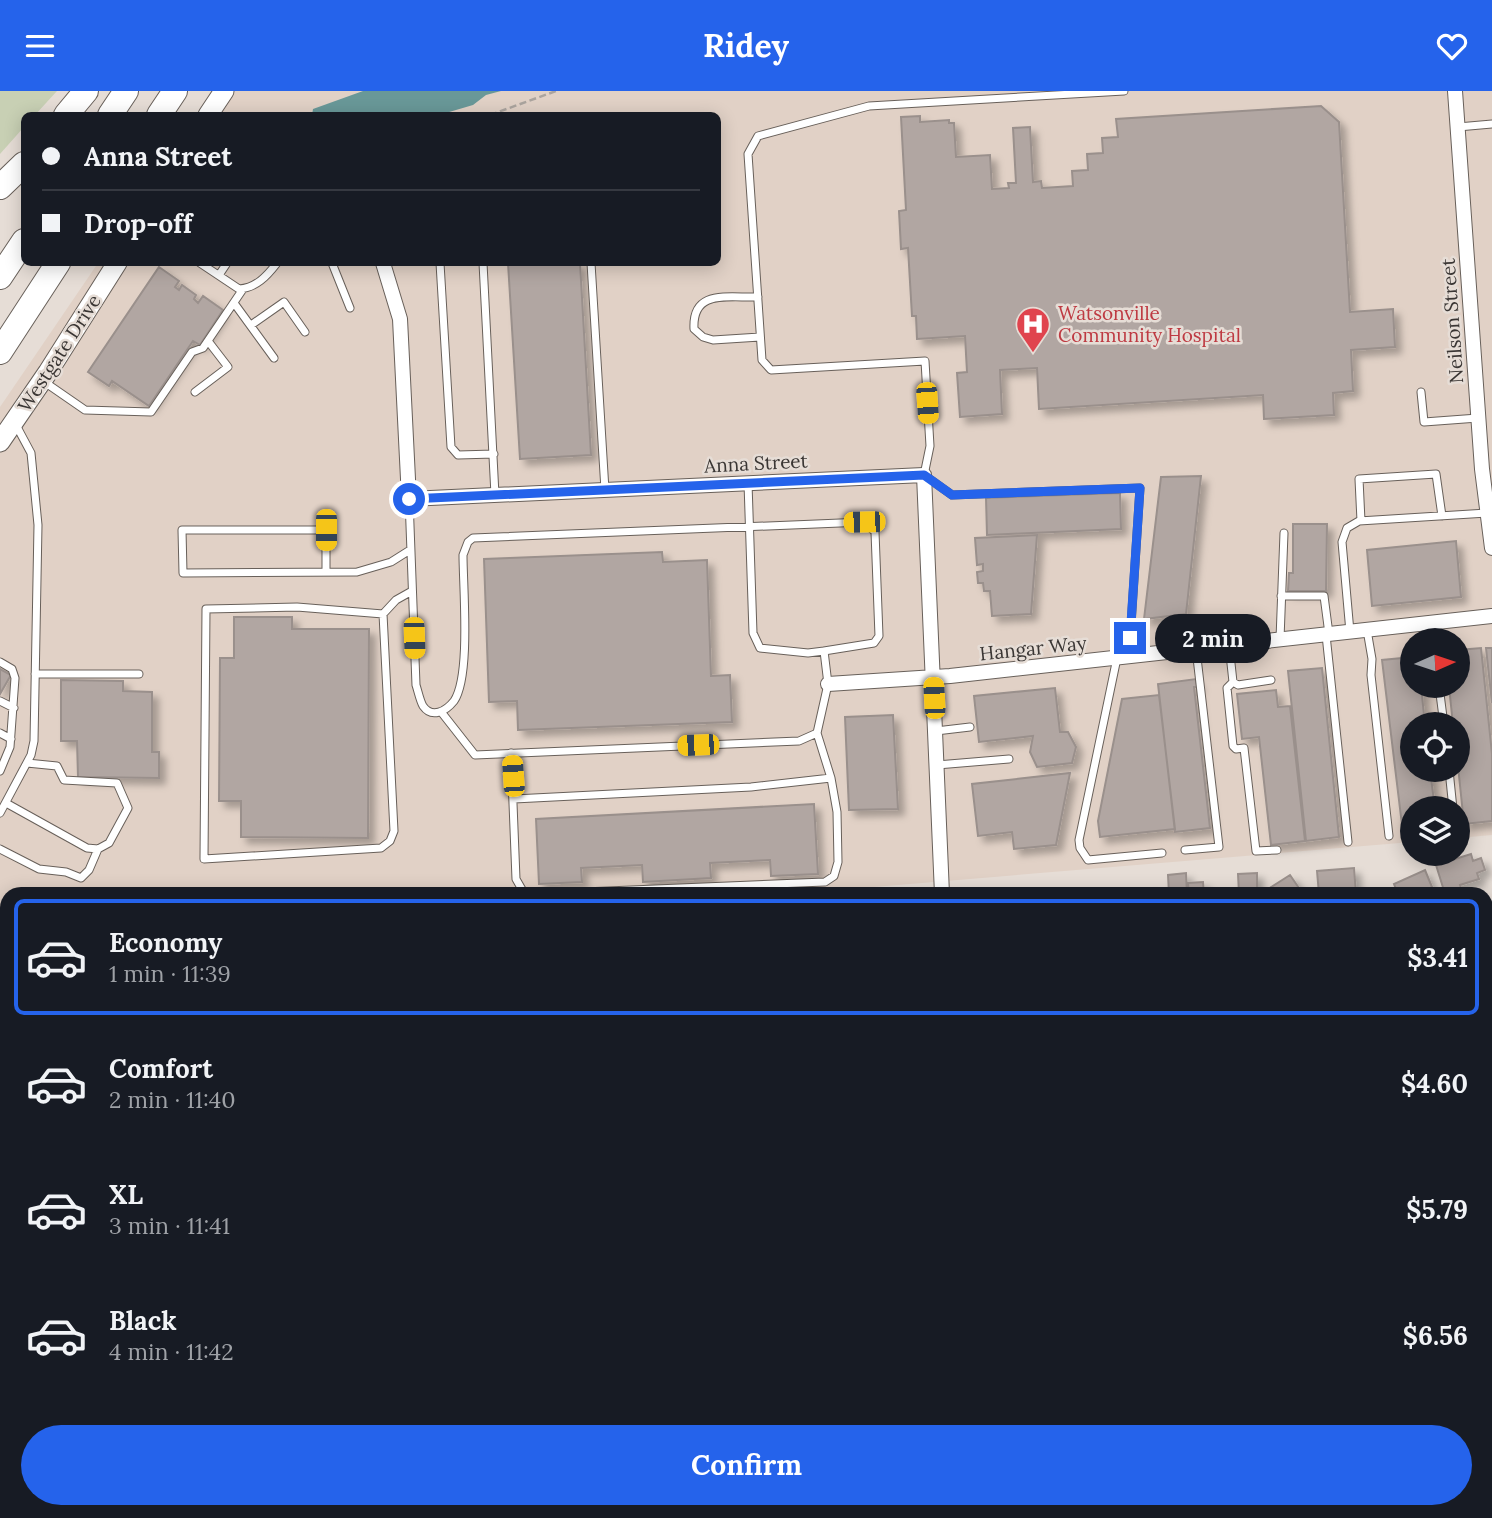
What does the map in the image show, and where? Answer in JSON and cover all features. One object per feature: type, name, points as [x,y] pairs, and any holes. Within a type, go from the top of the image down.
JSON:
[{"type":"highway","points":[[68,112],[86,91]]},
{"type":"highway","points":[[112,112],[126,91]]},
{"type":"highway","points":[[161,112],[176,91]]},
{"type":"highway","points":[[0,187],[21,166]]},
{"type":"highway","points":[[0,277],[21,246]]},
{"type":"highway","points":[[0,352],[51,273]]},
{"type":"highway","points":[[0,369],[33,316],[51,273]]},
{"type":"street","points":[[214,112],[224,91]]},
{"type":"street","name":"Neilson Street","points":[[1455,91],[1492,548]]},
{"type":"street","name":"Westgate Drive","points":[[0,442],[115,266]]},
{"type":"street","points":[[384,266],[400,319],[409,499]]},
{"type":"street","points":[[924,475],[942,887]]},
{"type":"street","name":"Anna Street","points":[[409,499],[924,475]]},
{"type":"street","name":"Hangar Way","points":[[828,684],[933,677],[1492,616]]},
{"type":"lane","points":[[1124,91],[869,106],[758,136],[748,154],[762,360],[771,370],[925,361],[930,446],[924,475],[952,495],[1140,488],[1123,657],[1079,840],[1080,848],[1088,860],[1163,853]]},
{"type":"lane","points":[[1457,127],[1492,124]]},
{"type":"lane","points":[[206,266],[239,289],[251,288],[274,266]]},
{"type":"lane","points":[[219,275],[226,266]]},
{"type":"lane","points":[[333,266],[350,308]]},
{"type":"lane","points":[[440,266],[451,447],[458,455],[494,454]]},
{"type":"lane","points":[[483,266],[495,495]]},
{"type":"lane","points":[[591,266],[605,490]]},
{"type":"lane","points":[[42,381],[85,410],[151,412],[192,352],[203,348],[243,289]]},
{"type":"lane","points":[[758,297],[709,299],[698,304],[693,314],[694,329],[703,337],[713,340],[760,337]]},
{"type":"lane","points":[[251,325],[284,302],[305,332]]},
{"type":"lane","points":[[234,303],[274,358]]},
{"type":"lane","points":[[195,392],[228,367],[208,341]]},
{"type":"lane","points":[[1421,392],[1424,422],[1483,422]]},
{"type":"lane","points":[[0,813],[27,763],[34,741],[38,525],[32,453],[14,421]]},
{"type":"lane","points":[[1361,521],[1359,479],[1436,474],[1442,516]]},
{"type":"lane","points":[[409,499],[416,685],[424,707],[433,713],[442,713],[454,700],[464,674],[463,555],[468,542],[473,538],[749,525],[864,522],[875,531],[879,636],[874,643],[808,653],[760,647],[753,633],[749,525],[748,483]]},
{"type":"lane","points":[[1350,632],[1342,536],[1351,524],[1361,521],[1488,513]]},
{"type":"lane","points":[[326,572],[326,530],[183,530],[183,573],[357,572],[391,562],[410,550]]},
{"type":"lane","points":[[1280,639],[1284,533]]},
{"type":"lane","points":[[383,614],[297,607],[206,609],[204,859],[380,848],[390,841],[394,831],[383,614],[396,600],[412,591]]},
{"type":"lane","points":[[1281,596],[1324,596],[1348,842]]},
{"type":"lane","points":[[1432,622],[1433,628]]},
{"type":"lane","points":[[1367,630],[1389,836]]},
{"type":"lane","points":[[1229,645],[1233,681],[1238,685],[1271,680]]},
{"type":"lane","points":[[1185,851],[1219,847],[1196,649]]},
{"type":"lane","points":[[703,887],[825,882],[834,876],[838,862],[837,812],[831,778],[817,733],[828,684],[824,651]]},
{"type":"lane","points":[[0,662],[12,669],[15,678],[11,739],[0,768]]},
{"type":"lane","points":[[35,674],[139,674]]},
{"type":"lane","points":[[1233,681],[1227,688],[1233,745],[1236,749],[1244,748],[1256,852],[1277,850]]},
{"type":"lane","points":[[0,701],[14,708]]},
{"type":"lane","points":[[442,713],[475,755],[799,741],[817,733]]},
{"type":"lane","points":[[936,731],[970,727]]},
{"type":"lane","points":[[0,733],[11,739]]},
{"type":"lane","points":[[511,753],[516,879],[521,887]]},
{"type":"lane","points":[[937,765],[1009,759]]},
{"type":"lane","points":[[0,849],[39,869],[66,872],[81,878],[89,870],[99,849],[109,843],[128,808],[117,783],[65,781],[57,766],[27,763]]},
{"type":"lane","points":[[514,799],[751,787],[831,778]]},
{"type":"lane","points":[[6,803],[87,848],[99,849]]},
{"type":"path","points":[[498,112],[556,91]]},
{"type":"shaded area","points":[[214,91],[1492,91],[1492,835],[1470,837],[1470,796],[1400,796],[1400,843],[874,887],[0,887],[0,407],[96,266],[721,266],[721,112],[200,112]]},
{"type":"green space","points":[[0,91],[57,91],[38,112],[21,112],[21,130],[0,154]]},
{"type":"water","points":[[363,91],[501,91],[486,95],[473,105],[449,112],[312,112],[313,109]]},
{"type":"building","points":[[1321,106],[1339,122],[1350,312],[1393,309],[1395,347],[1351,350],[1353,391],[1333,393],[1334,415],[1264,419],[1263,395],[1039,409],[1037,368],[1000,370],[1002,414],[960,417],[957,373],[967,372],[965,336],[917,339],[916,316],[912,316],[908,248],[901,249],[899,211],[906,210],[901,117],[920,116],[920,122],[949,120],[949,123],[954,123],[956,157],[990,155],[992,189],[1009,188],[1008,183],[1016,183],[1013,128],[1030,127],[1033,182],[1041,181],[1042,188],[1073,186],[1072,171],[1088,170],[1087,154],[1103,153],[1102,138],[1118,137],[1116,119]]},
{"type":"building","points":[[508,266],[580,266],[591,455],[520,459]]},
{"type":"building","points":[[159,267],[179,281],[175,287],[179,290],[182,285],[196,295],[194,299],[198,303],[203,296],[223,310],[200,345],[193,341],[149,406],[112,381],[109,386],[88,372]]},
{"type":"building","points":[[1201,476],[1186,614],[1144,619],[1161,477]]},
{"type":"building","points":[[1120,493],[1121,529],[987,535],[986,498]]},
{"type":"building","points":[[1293,524],[1327,524],[1326,591],[1288,591],[1289,573],[1293,573]]},
{"type":"building","points":[[1037,535],[1031,614],[992,616],[990,591],[984,591],[983,583],[978,583],[977,572],[983,571],[983,564],[977,565],[975,538]]},
{"type":"building","points":[[1456,541],[1461,597],[1372,606],[1367,550]]},
{"type":"building","points":[[662,552],[663,562],[707,560],[711,676],[730,675],[732,722],[518,730],[517,701],[489,702],[484,559]]},
{"type":"building","points":[[234,617],[292,617],[292,629],[369,629],[368,838],[241,837],[241,801],[219,801],[220,658],[234,658]]},
{"type":"building","points":[[1481,648],[1492,754],[1492,821],[1470,823],[1470,796],[1461,796],[1460,782],[1470,782],[1470,712],[1452,712],[1450,698],[1470,698],[1470,649]]},
{"type":"building","points":[[1486,648],[1492,648],[1492,703]]},
{"type":"building","points":[[1400,658],[1400,698],[1422,698],[1424,712],[1400,712],[1400,782],[1432,782],[1433,796],[1400,796],[1400,808],[1382,660]]},
{"type":"building","points":[[1322,668],[1339,837],[1306,841],[1288,671]]},
{"type":"building","points":[[0,669],[11,675],[0,694]]},
{"type":"building","points":[[1196,679],[1197,687],[1194,687],[1210,828],[1175,832],[1158,684]]},
{"type":"building","points":[[61,680],[123,681],[123,691],[152,692],[152,752],[159,752],[159,778],[78,777],[77,741],[61,741]]},
{"type":"building","points":[[1055,688],[1060,732],[1068,732],[1076,747],[1072,763],[1037,767],[1030,752],[1033,736],[979,742],[974,696]]},
{"type":"building","points":[[1276,690],[1278,707],[1290,706],[1305,841],[1271,845],[1259,737],[1242,739],[1237,694]]},
{"type":"building","points":[[1159,695],[1175,829],[1100,837],[1098,821],[1122,699]]},
{"type":"building","points":[[893,715],[898,809],[849,810],[845,717]]},
{"type":"building","points":[[1070,773],[1056,845],[1014,849],[1012,832],[978,836],[972,784]]},
{"type":"building","points":[[814,804],[818,874],[771,876],[770,860],[710,863],[711,878],[643,882],[642,865],[581,868],[582,882],[539,884],[536,819]]},
{"type":"building","points":[[1470,854],[1473,861],[1481,858],[1485,870],[1477,873],[1479,879],[1461,887],[1443,887],[1436,866],[1470,866]]},
{"type":"building","points":[[1354,868],[1355,887],[1318,887],[1317,871]]},
{"type":"building","points":[[1425,870],[1432,887],[1395,887],[1394,884]]},
{"type":"building","points":[[1186,873],[1187,887],[1169,887],[1168,875]]},
{"type":"building","points":[[1257,873],[1257,887],[1239,887],[1238,874]]},
{"type":"building","points":[[1290,875],[1298,887],[1271,887]]},
{"type":"building","points":[[1203,882],[1203,887],[1188,887],[1188,883]]},
{"type":"place","name":"Watsonville Community Hospital","points":[[1033,354]]},
{"type":"route","points":[[409,499],[924,475],[952,495],[1140,488],[1130,638]]}]
